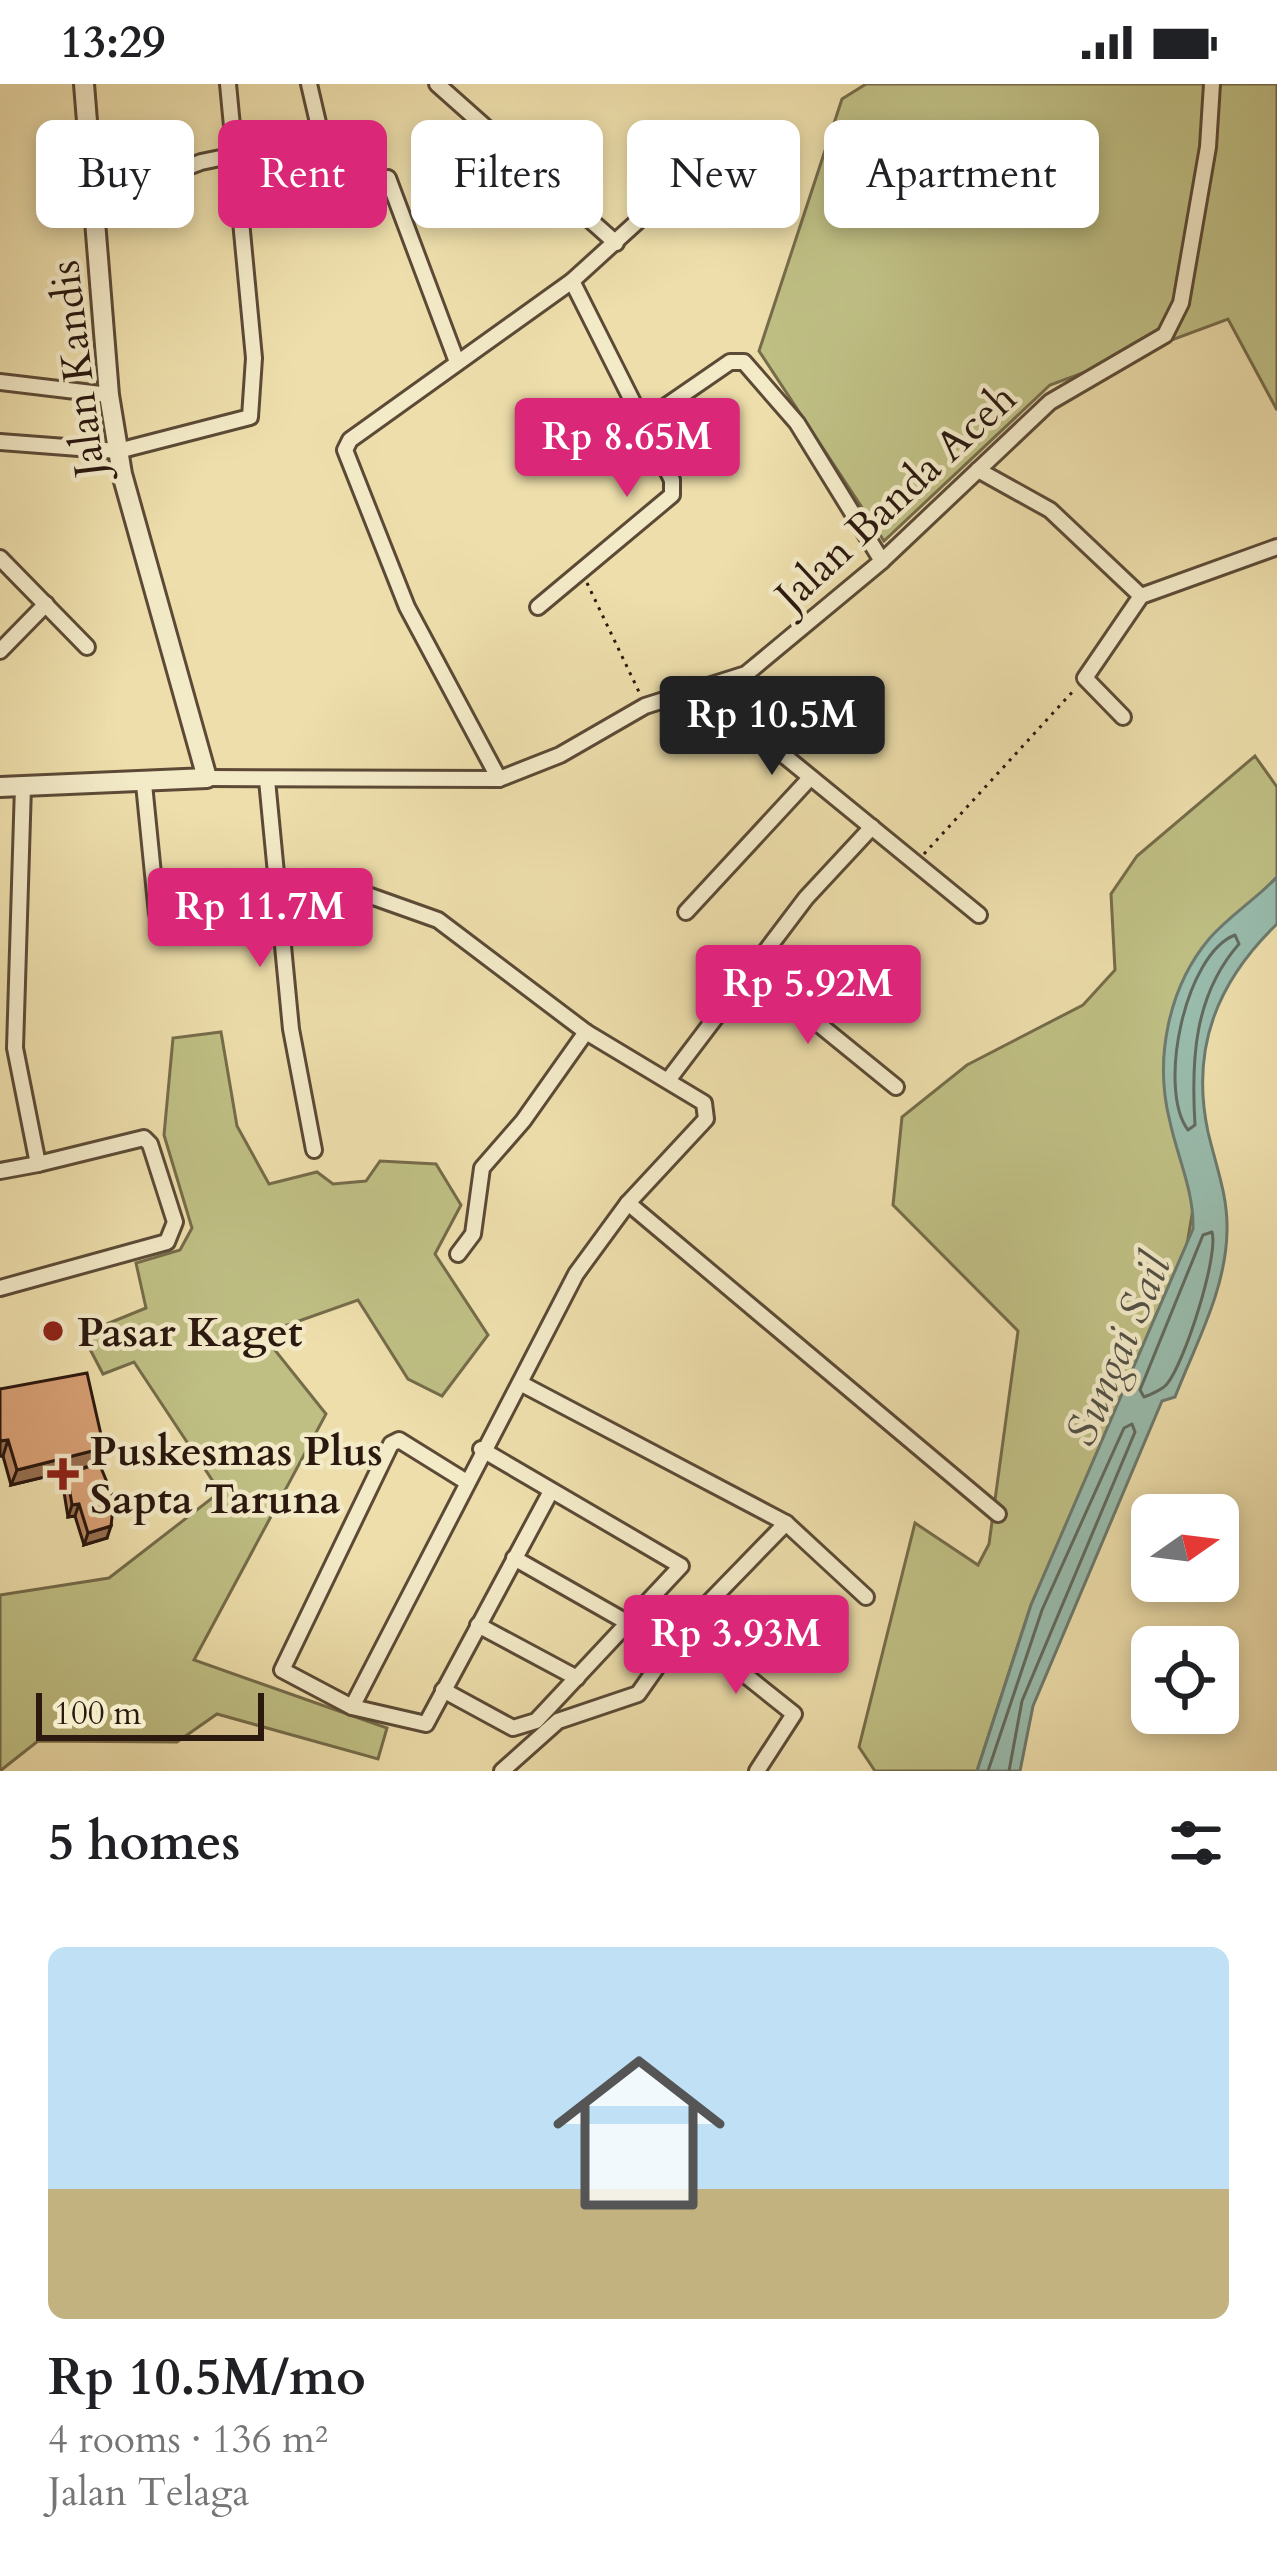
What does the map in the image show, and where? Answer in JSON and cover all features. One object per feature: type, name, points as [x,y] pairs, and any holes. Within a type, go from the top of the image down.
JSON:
[{"type":"street","name":"Jalan Kandis","points":[[84,84],[87,120]]},
{"type":"street","points":[[228,84],[232,120]]},
{"type":"street","points":[[309,84],[317,120]]},
{"type":"street","points":[[437,84],[616,243]]},
{"type":"street","name":"Jalan Banda Aceh","points":[[0,787],[207,778],[499,779],[560,755],[645,706],[746,674],[882,561],[1050,402],[1149,348],[1174,321],[1208,147],[1212,84]]},
{"type":"street","points":[[388,178],[457,362]]},
{"type":"street","name":"Jalan Kandis","points":[[96,228],[118,451],[207,778]]},
{"type":"street","points":[[0,442],[118,451],[250,417],[254,358],[242,228]]},
{"type":"street","points":[[499,779],[407,607],[346,450],[350,440],[572,281],[632,228]]},
{"type":"street","points":[[538,607],[672,495],[672,480],[572,281]]},
{"type":"street","points":[[640,424],[730,362],[744,362],[797,423],[882,561]]},
{"type":"street","points":[[0,382],[109,395]]},
{"type":"street","points":[[978,470],[1050,510],[1141,596]]},
{"type":"street","points":[[1123,717],[1085,678],[1141,596],[1277,547]]},
{"type":"street","points":[[0,558],[87,647]]},
{"type":"street","points":[[0,651],[46,604]]},
{"type":"street","points":[[704,690],[979,915]]},
{"type":"street","points":[[686,912],[810,778]]},
{"type":"street","points":[[267,780],[291,1029],[314,1150]]},
{"type":"street","points":[[144,784],[157,914]]},
{"type":"street","points":[[23,785],[15,1048],[38,1164]]},
{"type":"street","points":[[669,1079],[751,969],[872,827]]},
{"type":"street","points":[[275,887],[348,888],[438,920],[586,1032],[704,1103],[706,1119],[628,1203],[576,1274],[481,1449],[352,1707]]},
{"type":"street","points":[[751,969],[896,1087]]},
{"type":"street","points":[[458,1254],[473,1234],[482,1168],[523,1121],[586,1032]]},
{"type":"street","points":[[0,1171],[143,1138],[150,1144],[175,1222],[167,1242],[0,1288]]},
{"type":"street","points":[[628,1203],[998,1514]]},
{"type":"street","points":[[520,1383],[786,1523],[866,1597]]},
{"type":"street","points":[[465,1481],[399,1440],[391,1444],[283,1659],[282,1670],[352,1707],[418,1726],[431,1719],[550,1493]]},
{"type":"street","points":[[443,1690],[513,1728],[536,1720],[681,1566],[481,1449]]},
{"type":"street","points":[[502,1771],[558,1721],[638,1694],[686,1627],[786,1523]]},
{"type":"street","points":[[514,1558],[629,1624]]},
{"type":"street","points":[[478,1625],[577,1678]]},
{"type":"street","points":[[686,1627],[794,1714],[757,1771]]},
{"type":"path","points":[[581,571],[645,706]]},
{"type":"path","points":[[916,863],[1085,678]]},
{"type":"green space","points":[[866,84],[1277,84],[1277,410],[1228,319],[1050,385],[884,541],[759,351],[824,154],[824,228],[1099,228],[1099,120],[835,120],[842,99]]},
{"type":"green space","points":[[1255,756],[1277,787],[1277,877],[1216,937],[1188,975],[1169,1025],[1164,1059],[1193,1209],[1185,1256],[1031,1605],[977,1771],[875,1771],[859,1747],[915,1523],[978,1565],[989,1544],[1018,1331],[893,1205],[902,1117],[967,1065],[1083,1005],[1115,970],[1111,894],[1137,856]]},
{"type":"green space","points":[[221,1032],[237,1126],[269,1184],[317,1172],[333,1184],[366,1181],[380,1161],[436,1164],[461,1205],[435,1254],[488,1335],[442,1396],[408,1379],[358,1300],[262,1334],[326,1414],[194,1660],[387,1728],[378,1759],[217,1714],[177,1742],[38,1741],[0,1771],[0,1595],[109,1578],[220,1492],[134,1362],[103,1374],[82,1334],[146,1308],[136,1263],[180,1250],[192,1228],[164,1135],[173,1038]]},
{"type":"water","name":"Sungai Sail","points":[[1277,877],[1277,924],[1224,992],[1206,1044],[1203,1101],[1227,1218],[1216,1295],[1175,1397],[1162,1401],[1033,1706],[1020,1771],[977,1771],[1031,1605],[1193,1229],[1188,1188],[1165,1098],[1164,1050],[1174,1002],[1209,939]]},
{"type":"building","points":[[87,1373],[104,1448],[17,1470],[8,1440],[0,1441],[0,1389]]},
{"type":"building","points":[[99,1463],[114,1499],[111,1526],[88,1533],[79,1504],[72,1505],[67,1474]]},
{"type":"place","name":"Pasar Kaget","points":[[53,1331]]},
{"type":"place","name":"Puskesmas Plus Sapta Taruna","points":[[63,1474]]}]
